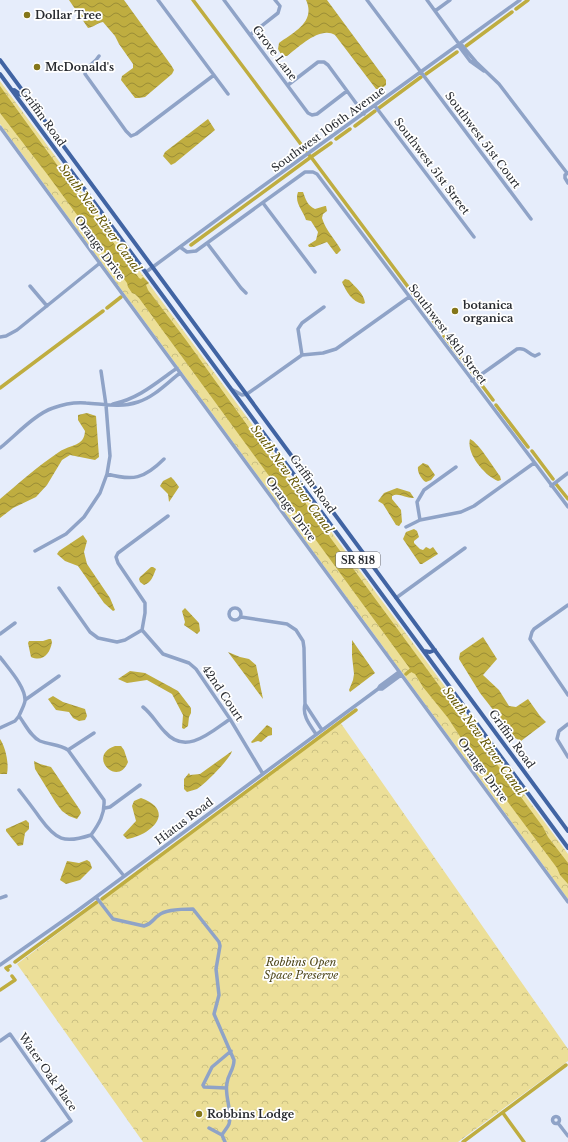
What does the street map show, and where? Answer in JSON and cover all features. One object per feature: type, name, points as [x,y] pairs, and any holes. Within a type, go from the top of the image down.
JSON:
[{"type":"main road","name":"Griffin Road","points":[[0,60],[568,831]]},
{"type":"main road","name":"Griffin Road","points":[[0,74],[568,848]]},
{"type":"main road","points":[[9,86],[21,95],[26,95]]},
{"type":"main road","points":[[29,113],[42,117]]},
{"type":"main road","points":[[424,651],[430,652],[435,650]]},
{"type":"main road","points":[[431,660],[435,659],[443,661]]},
{"type":"street","points":[[158,0],[228,94]]},
{"type":"street","name":"Grove Lane","points":[[224,0],[307,112],[313,115],[318,113],[348,91]]},
{"type":"street","points":[[250,35],[277,15],[280,10],[280,6],[275,0]]},
{"type":"street","name":"Southwest 51st Court","points":[[366,0],[531,219]]},
{"type":"street","points":[[427,0],[470,61],[480,69],[487,72],[500,84],[567,173],[565,178],[568,183]]},
{"type":"street","points":[[435,11],[450,0]]},
{"type":"street","name":"Southwest 106th Avenue","points":[[146,272],[520,0]]},
{"type":"street","points":[[99,56],[87,68],[85,72],[86,76],[131,137],[214,75]]},
{"type":"street","points":[[288,85],[318,62],[324,62],[328,65],[364,114]]},
{"type":"street","name":"Southwest 51st Street","points":[[375,106],[474,238]]},
{"type":"street","name":"Orange Drive","points":[[0,127],[568,902]]},
{"type":"street","name":"Southwest 48th Street","points":[[263,203],[305,172],[313,172],[321,179],[568,507]]},
{"type":"street","points":[[180,247],[187,252],[193,252],[263,203],[315,272]]},
{"type":"street","points":[[207,243],[246,293]]},
{"type":"street","points":[[0,337],[6,336],[17,330],[100,263]]},
{"type":"street","points":[[30,286],[47,306]]},
{"type":"street","points":[[233,390],[242,395],[247,394],[302,355],[322,353],[336,349],[409,297]]},
{"type":"street","points":[[302,355],[298,329],[302,323],[324,307]]},
{"type":"street","points":[[472,381],[517,348],[525,349],[535,356],[539,354]]},
{"type":"street","points":[[108,405],[130,400],[149,389],[177,368]]},
{"type":"street","points":[[35,551],[66,534],[84,517],[100,493],[107,474],[110,456],[108,405],[100,371]]},
{"type":"street","points":[[0,448],[36,417],[51,408],[67,404],[86,403],[122,406],[145,399],[180,373]]},
{"type":"street","points":[[107,474],[120,478],[135,478],[151,471],[164,459]]},
{"type":"street","points":[[406,527],[420,520],[461,512],[474,506],[534,463]]},
{"type":"street","points":[[420,520],[417,502],[424,490],[456,467]]},
{"type":"street","points":[[551,486],[568,473]]},
{"type":"street","points":[[59,588],[90,632],[98,638],[106,641],[117,642],[125,640],[142,630],[145,603],[118,563],[116,557],[118,553],[168,516]]},
{"type":"street","points":[[396,598],[465,548]]},
{"type":"street","points":[[568,605],[534,629],[530,636],[532,643],[568,695]]},
{"type":"street","points":[[241,617],[287,624],[291,626],[300,636],[304,648],[304,712],[316,734]]},
{"type":"street","points":[[0,634],[16,623]]},
{"type":"street","name":"42nd Court","points":[[142,630],[163,654],[189,663],[196,669],[230,719],[263,774]]},
{"type":"street","points":[[0,657],[22,687],[25,700]]},
{"type":"street","name":"Hiatus Road","points":[[0,965],[96,897],[378,689],[382,689],[400,674]]},
{"type":"street","points":[[0,728],[15,721],[19,716],[25,700],[58,676]]},
{"type":"street","points":[[305,704],[322,730]]},
{"type":"street","points":[[143,707],[149,711],[167,735],[174,740],[182,742],[191,742],[201,739],[230,719]]},
{"type":"street","points":[[19,716],[36,738],[41,741],[63,746],[68,750],[104,800],[105,808],[98,826],[90,835],[71,840],[59,837],[50,831],[19,790]]},
{"type":"street","points":[[568,724],[560,729],[557,739],[568,757]]},
{"type":"street","points":[[68,750],[94,733]]},
{"type":"street","points":[[105,808],[110,807],[140,785]]},
{"type":"street","points":[[90,835],[124,876]]},
{"type":"street","points":[[0,898],[6,896]]},
{"type":"street","points":[[96,897],[113,919],[144,926],[149,925],[159,914],[185,909],[194,909],[219,942],[220,946],[216,969],[219,995],[214,1014],[234,1060],[234,1067],[227,1082],[226,1088],[229,1105],[229,1124],[222,1134],[224,1142]]},
{"type":"street","name":"Water Oak Place","points":[[0,1041],[10,1034],[71,1122],[42,1142]]},
{"type":"street","points":[[226,1088],[207,1088],[204,1087],[204,1085],[212,1067],[231,1051]]},
{"type":"street","points":[[558,1123],[568,1136]]},
{"type":"street","points":[[209,1128],[222,1134]]},
{"type":"green space","points":[[0,81],[568,854],[568,899],[0,124]]},
{"type":"green space","name":"Robbins Open Space Preserve","points":[[340,722],[568,1049],[568,1061],[458,1142],[143,1142],[17,964]]},
{"type":"water","points":[[69,0],[124,0],[171,65],[174,70],[172,74],[145,97],[135,98],[121,80],[122,76],[133,68],[133,64],[115,36],[103,22],[88,28]]},
{"type":"water","points":[[306,0],[327,0],[386,80],[386,85],[381,89],[376,89],[335,35],[329,33],[316,35],[287,56],[282,56],[278,49],[279,43],[302,26],[306,20],[308,8]]},
{"type":"water","points":[[0,86],[139,278],[141,279],[143,277],[149,283],[146,285],[148,290],[252,432],[263,443],[321,525],[543,827],[548,837],[568,863],[568,884],[478,764],[448,718],[423,687],[415,674],[408,671],[410,669],[408,666],[139,298],[132,293],[127,283],[0,113]]},
{"type":"water","points":[[208,119],[215,130],[171,165],[163,156],[165,152]]},
{"type":"water","points":[[298,192],[303,192],[308,204],[315,209],[326,206],[327,211],[323,214],[322,218],[328,231],[341,250],[337,254],[327,242],[314,247],[309,247],[308,245],[316,240],[318,232],[311,221],[306,220],[297,200]]},
{"type":"water","points":[[345,279],[349,280],[359,290],[365,303],[359,303],[350,296],[342,282]]},
{"type":"water","points":[[87,413],[96,416],[99,457],[95,460],[70,455],[62,460],[47,485],[36,497],[13,508],[0,518],[0,499],[51,457],[82,440],[85,431],[78,420],[78,415]]},
{"type":"water","points":[[470,439],[474,441],[482,450],[500,476],[501,480],[498,481],[493,478],[478,464],[471,451]]},
{"type":"water","points":[[423,463],[428,465],[435,475],[431,480],[426,482],[420,476],[418,471],[418,467]]},
{"type":"water","points":[[171,477],[179,487],[169,502],[168,494],[160,486],[163,481]]},
{"type":"water","points":[[397,488],[410,492],[414,498],[400,495],[392,496],[392,499],[401,510],[402,522],[399,526],[396,525],[383,504],[378,501],[384,493]]},
{"type":"water","points":[[414,529],[417,531],[419,537],[414,541],[414,543],[423,550],[426,547],[430,549],[433,547],[438,554],[422,564],[420,564],[403,539],[406,532]]},
{"type":"water","points":[[83,535],[87,541],[84,552],[87,564],[110,598],[115,610],[113,611],[104,603],[78,566],[65,561],[57,554],[59,551]]},
{"type":"water","points":[[151,567],[156,569],[151,580],[144,585],[139,579]]},
{"type":"water","points":[[185,608],[199,623],[200,631],[197,634],[184,625],[185,622],[182,611]]},
{"type":"water","points":[[483,637],[497,659],[483,675],[499,690],[509,706],[516,707],[528,699],[546,722],[521,741],[515,738],[480,693],[459,659],[460,653]]},
{"type":"water","points":[[51,639],[52,642],[50,650],[45,656],[42,658],[31,657],[28,643],[29,641],[43,641]]},
{"type":"water","points":[[352,640],[375,673],[350,692],[349,690],[354,674]]},
{"type":"water","points":[[228,652],[249,659],[256,665],[263,699]]},
{"type":"water","points":[[130,671],[145,673],[178,691],[191,708],[188,726],[184,729],[182,728],[183,715],[172,694],[147,680],[127,683],[118,679]]},
{"type":"water","points":[[53,696],[63,702],[85,709],[87,716],[85,720],[79,721],[73,718],[69,712],[56,710],[48,699]]},
{"type":"water","points":[[267,725],[272,728],[272,735],[268,736],[261,742],[258,741],[252,743],[251,742]]},
{"type":"water","points":[[0,739],[4,747],[8,766],[7,774],[0,774]]},
{"type":"water","points":[[115,746],[121,746],[128,762],[123,769],[118,772],[107,768],[103,756],[107,751]]},
{"type":"water","points":[[232,751],[222,765],[201,786],[187,792],[184,789],[184,779],[189,773],[190,775],[200,774]]},
{"type":"water","points":[[34,761],[51,767],[80,810],[81,813],[77,819],[62,811],[56,803],[35,769]]},
{"type":"water","points":[[141,798],[152,803],[157,809],[159,816],[151,828],[136,837],[127,839],[123,835],[136,821],[132,806],[134,801]]},
{"type":"water","points":[[26,820],[29,823],[29,829],[25,833],[23,845],[18,846],[6,829]]},
{"type":"water","points":[[87,860],[90,862],[92,868],[80,880],[66,884],[60,880],[67,861],[79,863]]},
{"type":"waterway","points":[[193,0],[306,151]]},
{"type":"waterway","points":[[516,9],[528,0]]},
{"type":"waterway","points":[[466,46],[512,12]]},
{"type":"waterway","points":[[426,74],[457,52]]},
{"type":"waterway","points":[[379,108],[421,77]]},
{"type":"waterway","points":[[355,126],[375,111]]},
{"type":"waterway","points":[[336,139],[350,129]]},
{"type":"waterway","points":[[309,155],[311,157],[331,143]]},
{"type":"waterway","points":[[191,245],[311,157],[441,331]]},
{"type":"waterway","points":[[107,308],[121,297]]},
{"type":"waterway","points":[[0,388],[103,311]]},
{"type":"waterway","points":[[444,336],[475,376]]},
{"type":"waterway","points":[[478,380],[493,400]]},
{"type":"waterway","points":[[496,405],[528,447]]},
{"type":"waterway","points":[[532,451],[553,479]]},
{"type":"waterway","points":[[556,484],[568,499]]},
{"type":"waterway","points":[[406,674],[412,669]]},
{"type":"waterway","points":[[102,899],[356,710]]},
{"type":"waterway","points":[[15,962],[97,902]]},
{"type":"waterway","points":[[8,970],[6,968],[10,966]]},
{"type":"waterway","points":[[0,990],[15,980],[12,976]]},
{"type":"waterway","points":[[463,1142],[566,1065]]},
{"type":"waterway","points":[[503,1113],[524,1142]]},
{"type":"place","name":"Dollar Tree","points":[[27,15]]},
{"type":"place","name":"McDonald's","points":[[37,67]]},
{"type":"place","name":"botanica organica","points":[[455,311]]},
{"type":"place","name":"Robbins Lodge","points":[[199,1114]]},
{"type":"water label","name":"South New River Canal","points":[[100,218]]},
{"type":"water label","name":"South New River Canal","points":[[292,479]]},
{"type":"water label","name":"South New River Canal","points":[[484,741]]}]
